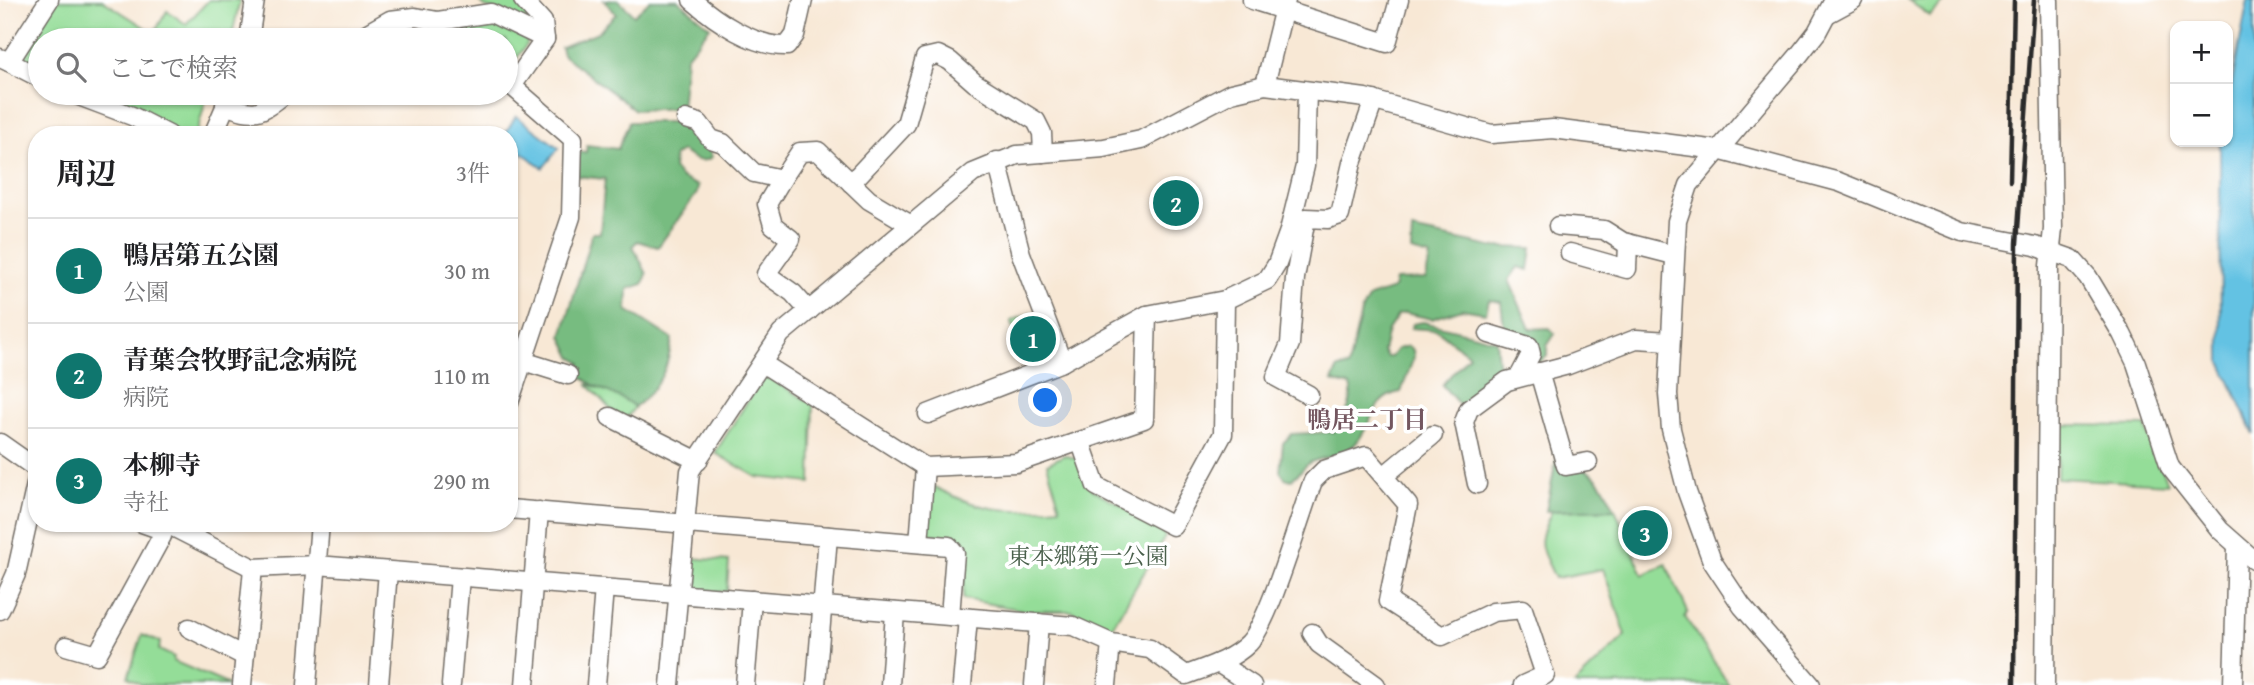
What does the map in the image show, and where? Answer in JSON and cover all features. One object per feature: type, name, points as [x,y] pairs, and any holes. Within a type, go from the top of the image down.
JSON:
[{"type":"street","points":[[28,72],[2,59],[49,0]]},
{"type":"street","points":[[251,28],[255,0]]},
{"type":"street","points":[[518,77],[545,39],[543,22],[523,0]]},
{"type":"street","points":[[702,3],[714,19],[774,46],[787,46],[794,35],[803,0]]},
{"type":"street","points":[[1252,0],[1285,5],[1387,43],[1399,0]]},
{"type":"street","points":[[1811,685],[1727,586],[1700,533],[1671,429],[1670,341],[1674,255],[1677,221],[1689,185],[1799,55],[1831,6],[1853,0]]},
{"type":"street","points":[[2045,685],[2050,251],[2053,229],[2049,0]]},
{"type":"street","points":[[1265,85],[1285,5]]},
{"type":"street","points":[[376,28],[390,20],[415,17],[438,21],[491,13],[545,39]]},
{"type":"street","points":[[851,183],[906,124],[925,58],[938,55],[950,61],[975,83],[1036,121],[1042,133],[1042,153]]},
{"type":"street","points":[[670,685],[690,471],[781,334],[973,173],[997,161],[1042,153],[1104,148],[1141,140],[1231,93],[1265,85],[1374,100],[1491,134],[1553,130],[1718,150],[1839,182],[1962,232],[2050,251],[2072,259],[2080,266],[2108,307],[2136,363],[2170,467],[2220,530],[2254,560]]},
{"type":"street","points":[[518,91],[573,139],[571,217],[518,376]]},
{"type":"street","points":[[928,414],[1062,362],[1147,315],[1225,300],[1261,284],[1277,264],[1305,166],[1307,91]]},
{"type":"street","points":[[1309,395],[1276,377],[1290,344],[1295,278],[1306,218],[1328,219],[1340,215],[1352,163],[1374,100]]},
{"type":"street","points":[[103,105],[151,126]]},
{"type":"street","points":[[217,126],[226,105]]},
{"type":"street","points":[[237,105],[250,114],[270,105]]},
{"type":"street","points":[[686,120],[699,123],[711,139],[723,143],[754,173],[782,180]]},
{"type":"street","points":[[809,311],[793,293],[766,274],[791,239],[773,225],[767,204],[800,152],[811,150],[825,155],[869,200],[911,225]]},
{"type":"street","points":[[997,161],[1021,254],[1062,362]]},
{"type":"street","points":[[1558,226],[1604,230],[1628,243],[1674,255]]},
{"type":"street","points":[[1570,253],[1627,269],[1628,243]]},
{"type":"street","points":[[1081,443],[1096,486],[1173,526],[1223,434],[1225,300]]},
{"type":"street","points":[[762,363],[925,467],[1016,463],[1081,443],[1144,419],[1147,315]]},
{"type":"street","points":[[1489,334],[1529,346],[1531,354],[1519,377]]},
{"type":"street","points":[[1477,484],[1464,422],[1469,409],[1507,381],[1601,354],[1636,339],[1670,341]]},
{"type":"street","points":[[523,361],[568,375]]},
{"type":"street","points":[[1539,372],[1566,466],[1588,462]]},
{"type":"street","points":[[610,417],[698,461]]},
{"type":"street","points":[[1385,475],[1433,435]]},
{"type":"street","points":[[0,443],[28,463]]},
{"type":"street","points":[[178,532],[253,568],[317,565],[1073,626],[1111,643],[1150,649],[1185,680],[1233,656],[1250,642],[1264,618],[1313,481],[1324,470],[1366,456],[1408,505],[1388,601],[1442,636],[1493,612],[1523,609],[1545,675],[1522,685]]},
{"type":"street","points":[[919,543],[925,467]]},
{"type":"street","points":[[518,510],[949,545],[955,552],[962,685]]},
{"type":"street","points":[[525,685],[539,511]]},
{"type":"street","points":[[0,610],[16,574],[28,520]]},
{"type":"street","points":[[66,646],[97,655],[162,532]]},
{"type":"street","points":[[307,685],[319,532]]},
{"type":"street","points":[[816,685],[828,536]]},
{"type":"street","points":[[2233,685],[2237,546]]},
{"type":"street","points":[[242,685],[253,568]]},
{"type":"street","points":[[379,685],[388,571]]},
{"type":"street","points":[[451,685],[460,577]]},
{"type":"street","points":[[596,685],[604,588]]},
{"type":"street","points":[[745,685],[752,600]]},
{"type":"street","points":[[890,685],[895,612]]},
{"type":"street","points":[[1034,685],[1039,624]]},
{"type":"street","points":[[189,628],[244,656]]},
{"type":"street","points":[[1312,633],[1319,644],[1373,684]]},
{"type":"street","points":[[1107,685],[1111,643]]},
{"type":"street","points":[[1218,663],[1252,685]]},
{"type":"green space","points":[[56,0],[102,0],[146,28],[40,28]]},
{"type":"green space","points":[[209,0],[240,0],[234,28],[157,28],[167,11],[186,24]]},
{"type":"green space","points":[[477,0],[517,0],[539,27],[485,7]]},
{"type":"green space","points":[[604,0],[618,0],[634,15],[650,0],[678,0],[710,27],[686,57],[681,108],[635,110],[563,55],[561,47],[598,32],[616,14]]},
{"type":"green space","points":[[1908,0],[1942,0],[1944,3],[1930,16]]},
{"type":"green space","points":[[457,21],[493,22],[506,28],[387,28],[392,25]]},
{"type":"green space","points":[[518,34],[527,38],[527,44],[518,56]]},
{"type":"green space","points":[[28,48],[28,67],[19,63]]},
{"type":"green space","points":[[114,105],[205,105],[199,126],[161,126]]},
{"type":"green space","points":[[629,122],[685,122],[706,142],[712,157],[700,160],[682,151],[674,156],[673,168],[681,178],[698,186],[697,193],[658,247],[637,241],[633,246],[647,274],[643,284],[628,289],[627,310],[672,339],[661,377],[635,407],[589,382],[575,371],[581,363],[572,357],[562,336],[592,233],[600,233],[605,179],[577,176],[578,153],[586,152],[587,145],[618,149]]},
{"type":"green space","points":[[1412,230],[1491,247],[1532,248],[1529,270],[1518,267],[1509,280],[1530,329],[1549,328],[1555,334],[1547,346],[1547,356],[1528,372],[1535,357],[1505,335],[1501,302],[1489,300],[1486,313],[1462,309],[1432,319],[1405,313],[1398,315],[1388,330],[1383,351],[1387,357],[1391,357],[1397,349],[1408,346],[1413,350],[1414,357],[1401,392],[1391,395],[1378,405],[1362,436],[1352,447],[1311,462],[1291,480],[1285,478],[1280,471],[1283,443],[1292,434],[1334,432],[1347,410],[1351,398],[1350,386],[1332,381],[1338,368],[1348,367],[1361,312],[1369,297],[1393,289],[1395,280],[1426,279],[1430,256],[1411,251]]},
{"type":"green space","points":[[1038,311],[1054,356],[1028,365],[1011,321]]},
{"type":"green space","points":[[1423,322],[1496,340],[1498,363],[1513,373],[1463,409],[1442,385],[1469,355],[1437,330],[1411,328],[1413,324]]},
{"type":"green space","points":[[764,375],[813,404],[811,483],[757,477],[715,453]]},
{"type":"green space","points":[[587,384],[621,396],[635,407],[625,420],[611,410]]},
{"type":"green space","points":[[2058,425],[2145,426],[2168,484],[2057,478]]},
{"type":"green space","name":"東本郷第一公園","points":[[1064,455],[1081,460],[1093,490],[1161,526],[1165,537],[1111,629],[1072,611],[1028,611],[963,599],[965,547],[952,538],[923,533],[929,484],[963,500],[993,508],[1023,510],[1060,507],[1047,464]]},
{"type":"green space","points":[[1556,460],[1579,467],[1593,475],[1604,488],[1615,509],[1546,511]]},
{"type":"green space","points":[[1615,509],[1643,575],[1666,564],[1688,612],[1685,617],[1729,685],[1574,685],[1626,635],[1603,569],[1555,578],[1543,552],[1543,532],[1552,511]]},
{"type":"green space","points":[[689,558],[729,561],[727,592],[691,590],[687,583]]},
{"type":"green space","points":[[142,635],[160,642],[159,650],[174,657],[173,661],[229,685],[142,685],[128,677]]},
{"type":"water","points":[[2248,0],[2254,0],[2254,434],[2221,362],[2220,147],[2233,147],[2233,76]]},
{"type":"water","points":[[516,116],[559,148],[543,168],[518,150],[518,126],[510,126]]},
{"type":"railway","points":[[2010,181],[2014,0]]},
{"type":"railway","points":[[2014,685],[2017,243],[2034,0]]},
{"type":"place","name":"青葉会牧野記念病院","points":[[1176,203]]},
{"type":"place","name":"鴨居第五公園","points":[[1033,339]]},
{"type":"place","name":"本柳寺","points":[[1645,533]]},
{"type":"district","name":"鴨居二丁目","points":[[1367,420]]}]
